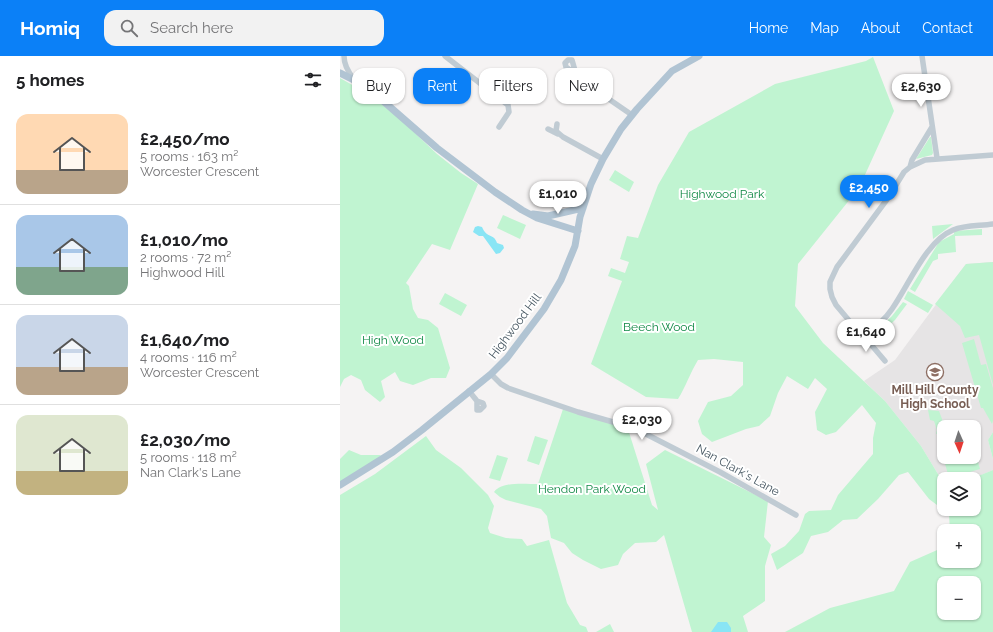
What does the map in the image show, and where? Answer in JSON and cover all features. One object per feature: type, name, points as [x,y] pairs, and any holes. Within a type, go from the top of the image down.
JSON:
[{"type":"main road","name":"Highwood Hill","points":[[340,485],[392,452],[422,430],[491,374],[507,358],[544,309],[561,280],[573,254],[580,217],[591,184],[603,159],[621,129],[672,71],[699,56]]},
{"type":"main road","points":[[340,73],[352,79]]},
{"type":"main road","points":[[388,104],[436,148],[495,192],[536,218],[578,231]]},
{"type":"main road","points":[[531,214],[548,216],[583,208]]},
{"type":"main road","points":[[569,212],[580,217]]},
{"type":"street","points":[[344,56],[344,62],[352,75]]},
{"type":"street","points":[[445,56],[508,106],[509,112],[498,127]]},
{"type":"street","points":[[922,56],[937,158]]},
{"type":"street","points":[[613,102],[632,115]]},
{"type":"street","points":[[557,124],[556,128],[558,134]]},
{"type":"street","points":[[910,167],[912,160],[932,127]]},
{"type":"street","points":[[548,129],[603,159]]},
{"type":"street","points":[[866,334],[861,333],[858,330],[836,304],[830,289],[832,276],[888,198],[904,172],[910,167],[925,160],[937,158],[993,156]]},
{"type":"street","points":[[866,334],[892,309],[930,249],[938,240],[945,234],[961,227],[993,224]]},
{"type":"street","points":[[866,334],[868,341],[885,361]]},
{"type":"street","name":"Nan Clark's Lane","points":[[491,374],[501,384],[508,388],[578,412],[627,426],[644,433],[720,472],[796,515]]},
{"type":"street","points":[[469,391],[477,401]]},
{"type":"shaded area","name":"Mill Hill County High School","points":[[993,262],[993,432],[988,440],[993,459],[993,470],[981,475],[981,472],[937,472],[921,446],[885,401],[864,381],[895,360],[966,264]]},
{"type":"green space","points":[[873,57],[894,111],[859,188],[798,264],[795,306],[823,343],[885,401],[921,446],[937,472],[937,505],[929,499],[908,472],[899,475],[878,499],[857,519],[843,520],[828,532],[811,536],[803,553],[777,570],[771,554],[785,546],[799,531],[805,514],[809,511],[831,510],[838,495],[873,454],[873,438],[876,423],[862,405],[836,432],[826,435],[817,430],[815,412],[827,389],[815,378],[808,389],[787,376],[778,393],[770,416],[759,426],[746,429],[712,442],[702,434],[698,421],[708,402],[731,396],[743,385],[743,362],[714,359],[698,360],[678,399],[646,397],[591,364],[622,281],[608,276],[611,268],[625,273],[629,262],[620,259],[627,236],[638,238],[658,185],[689,132],[775,84],[866,61]]},
{"type":"green space","name":"High Wood","points":[[340,78],[352,85],[352,104],[381,104],[399,118],[437,154],[478,184],[450,250],[432,244],[406,283],[409,286],[413,309],[418,318],[428,320],[438,328],[450,368],[446,378],[431,378],[413,385],[400,381],[395,372],[381,381],[385,397],[380,402],[365,390],[361,380],[351,375],[344,379],[340,387]]},
{"type":"green space","points":[[930,137],[933,153],[932,155],[916,159]]},
{"type":"green space","points":[[615,170],[634,182],[629,192],[609,180]]},
{"type":"green space","points":[[503,215],[526,225],[520,239],[497,228]]},
{"type":"green space","points":[[953,224],[933,239],[932,226]]},
{"type":"green space","points":[[982,229],[982,235],[955,236],[956,252],[938,254],[938,259],[933,261],[915,292],[910,289],[939,242],[954,234],[954,231]]},
{"type":"green space","points":[[993,262],[993,385],[979,335],[965,338],[960,326],[935,304],[966,264]]},
{"type":"green space","points":[[908,291],[933,305],[928,313],[904,299]]},
{"type":"green space","points":[[445,293],[467,305],[461,316],[439,304]]},
{"type":"green space","points":[[903,302],[907,304],[895,320],[875,339],[873,339],[874,333],[892,316]]},
{"type":"green space","name":"Mill Hill County High School","points":[[974,339],[981,365],[986,364],[993,388],[992,424],[983,408],[981,408],[962,343]]},
{"type":"green space","name":"Hendon Park Wood","points":[[564,406],[627,426],[652,505],[658,510],[646,464],[665,450],[768,501],[764,537],[771,545],[765,566],[765,601],[743,616],[748,632],[692,632],[664,535],[656,542],[635,543],[623,554],[618,565],[601,569],[572,553],[564,543],[551,538],[547,516],[541,509],[506,500],[494,492],[502,486],[538,484]]},
{"type":"green space","points":[[928,410],[939,411],[942,420],[937,420],[937,430],[934,421],[930,420]]},
{"type":"green space","points":[[993,432],[993,459],[988,440]]},
{"type":"green space","points":[[426,436],[436,450],[461,468],[488,495],[494,506],[488,528],[490,533],[506,538],[522,539],[527,546],[549,540],[567,603],[580,625],[586,627],[588,632],[340,632],[340,495],[375,474]]},
{"type":"green space","points":[[535,436],[548,440],[539,465],[527,461]]},
{"type":"green space","points":[[349,450],[361,455],[381,455],[366,470],[340,485],[340,459]]},
{"type":"green space","points":[[497,455],[508,458],[500,481],[489,478]]},
{"type":"green space","points":[[945,464],[979,464],[980,469],[970,472],[947,472]]},
{"type":"green space","points":[[993,470],[993,632],[785,632],[830,608],[894,591],[910,562],[937,550],[937,568],[981,568],[981,524],[950,524],[949,516],[981,516],[981,475]]},
{"type":"green space","points":[[610,624],[614,632],[596,632]]},
{"type":"water","points":[[475,227],[482,227],[486,233],[496,240],[497,243],[503,245],[504,248],[500,253],[496,254],[483,236],[479,236],[473,232]]},
{"type":"water","points":[[718,622],[727,622],[731,628],[731,632],[711,632]]},
{"type":"place","name":"Mill Hill County High School","points":[[935,372]]},
{"type":"park label","name":"Highwood Park","points":[[722,194]]},
{"type":"park label","name":"Beech Wood","points":[[659,327]]}]
